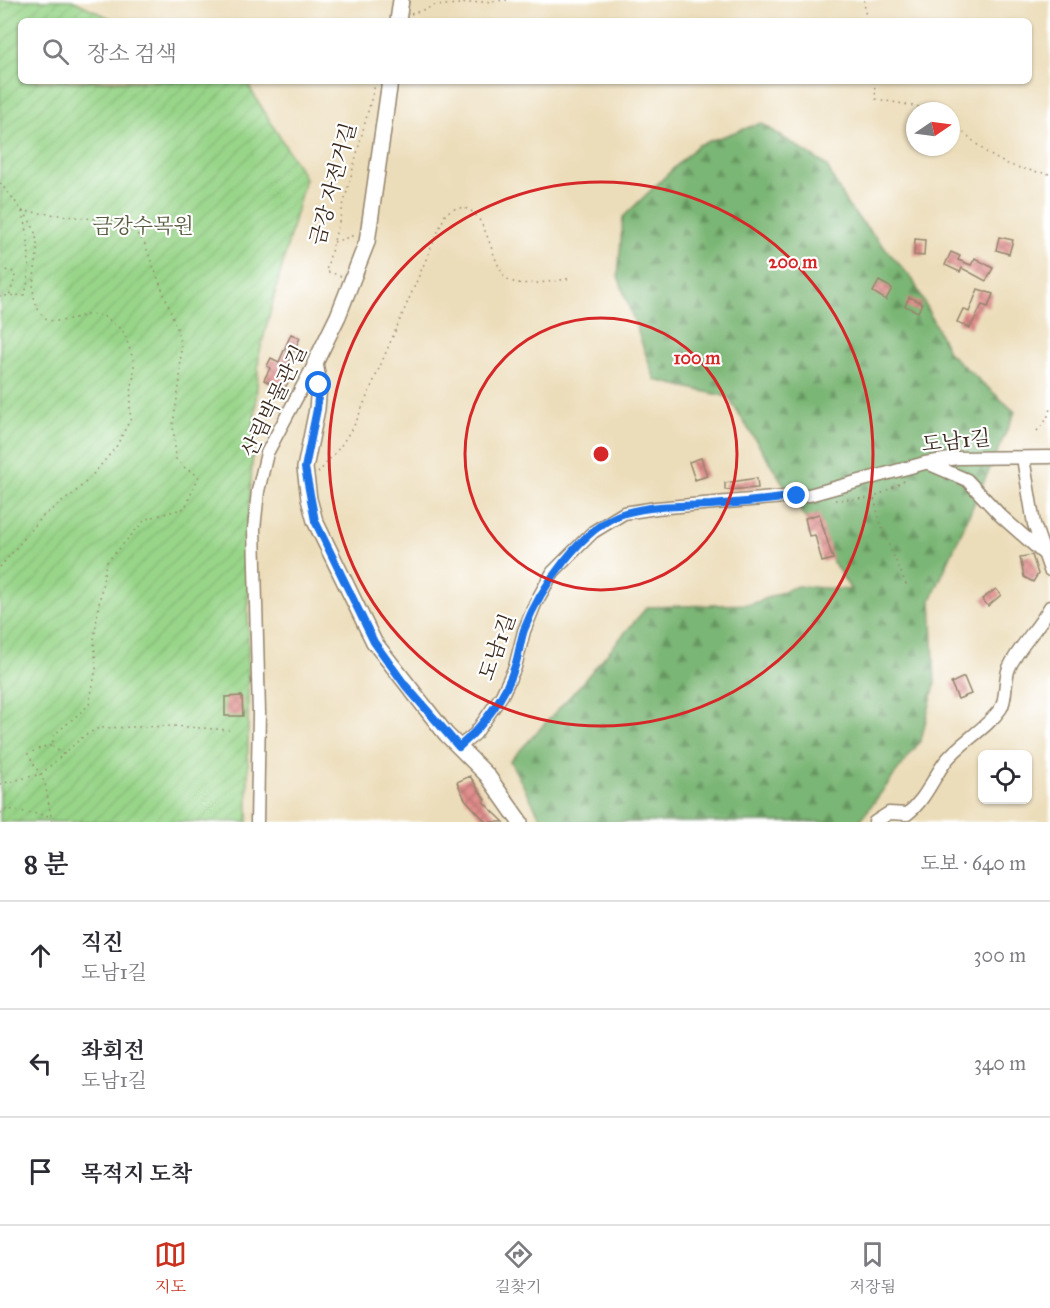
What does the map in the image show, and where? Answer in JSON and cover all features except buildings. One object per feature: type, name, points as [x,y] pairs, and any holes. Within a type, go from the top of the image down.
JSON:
[{"type":"main road","points":[[399,18],[401,0]]},
{"type":"main road","name":"산림박물관길","points":[[315,363],[338,316],[367,242],[390,84]]},
{"type":"main road","points":[[315,363],[319,385],[317,409],[305,468],[315,521],[374,642],[405,685],[459,747],[487,775],[520,822]]},
{"type":"street","name":"산림박물관길","points":[[257,822],[259,713],[255,529],[258,491],[267,453],[315,363]]},
{"type":"street","name":"도남1길","points":[[459,747],[475,734],[502,695],[515,667],[524,632],[535,604],[554,572],[593,532],[624,513],[656,508],[809,495],[926,463],[957,458],[1050,457]]},
{"type":"street","points":[[1023,458],[1034,524],[1050,570]]},
{"type":"street","points":[[926,463],[942,467],[967,480],[1001,516],[1043,553]]},
{"type":"street","points":[[875,822],[889,813],[907,814],[916,807],[946,760],[1003,705],[1005,683],[1014,658],[1038,628],[1050,608]]},
{"type":"path","points":[[407,18],[409,0]]},
{"type":"path","points":[[404,18],[434,6],[507,0]]},
{"type":"path","points":[[864,0],[866,18]]},
{"type":"path","name":"금강 자전거길","points":[[349,279],[326,271],[375,84]]},
{"type":"path","points":[[874,84],[876,99],[906,105]]},
{"type":"path","points":[[960,128],[976,144],[1003,164],[1028,172],[1050,174]]},
{"type":"path","points":[[0,183],[33,224],[37,241],[35,280],[38,309],[47,319],[63,322],[90,314],[104,316],[124,333],[134,362],[128,403],[131,418],[116,447],[89,479],[44,515],[0,567]]},
{"type":"path","points":[[307,484],[340,447],[356,422],[446,213],[454,208],[464,209],[477,216],[483,224],[502,272],[508,280],[519,284],[573,278]]},
{"type":"path","points":[[0,296],[24,295],[28,288],[27,225],[22,211]]},
{"type":"path","points":[[22,211],[113,221],[131,227],[144,242],[177,328],[181,346],[180,380],[173,424],[176,459],[186,469],[199,476],[185,508],[146,519],[106,563],[94,640],[96,669],[89,705],[54,735],[51,746]]},
{"type":"path","points":[[0,269],[14,272],[15,278],[9,296]]},
{"type":"path","points":[[1037,431],[1047,418],[1050,409]]},
{"type":"path","points":[[873,498],[883,532],[907,586]]},
{"type":"path","points":[[0,784],[41,774],[85,735],[99,728],[173,726],[229,730]]},
{"type":"path","points":[[52,822],[45,783],[28,754],[42,747],[51,746],[64,755]]},
{"type":"path","points":[[0,813],[7,808],[51,816]]},
{"type":"green space","name":"금강수목원","points":[[0,0],[72,0],[110,18],[18,18],[18,84],[246,84],[305,178],[259,355],[248,526],[248,822],[0,822]]},
{"type":"green space","points":[[761,123],[826,165],[848,206],[913,280],[949,353],[1015,412],[931,600],[935,684],[921,740],[859,822],[543,822],[510,761],[575,691],[647,607],[752,604],[797,586],[851,590],[728,397],[655,380],[618,276],[623,217],[698,145]]},
{"type":"route","points":[[319,385],[317,409],[305,468],[309,499],[315,521],[374,642],[405,685],[459,747],[475,734],[502,695],[515,667],[524,632],[535,604],[554,572],[593,532],[624,513],[656,508],[713,505],[797,496]]}]
